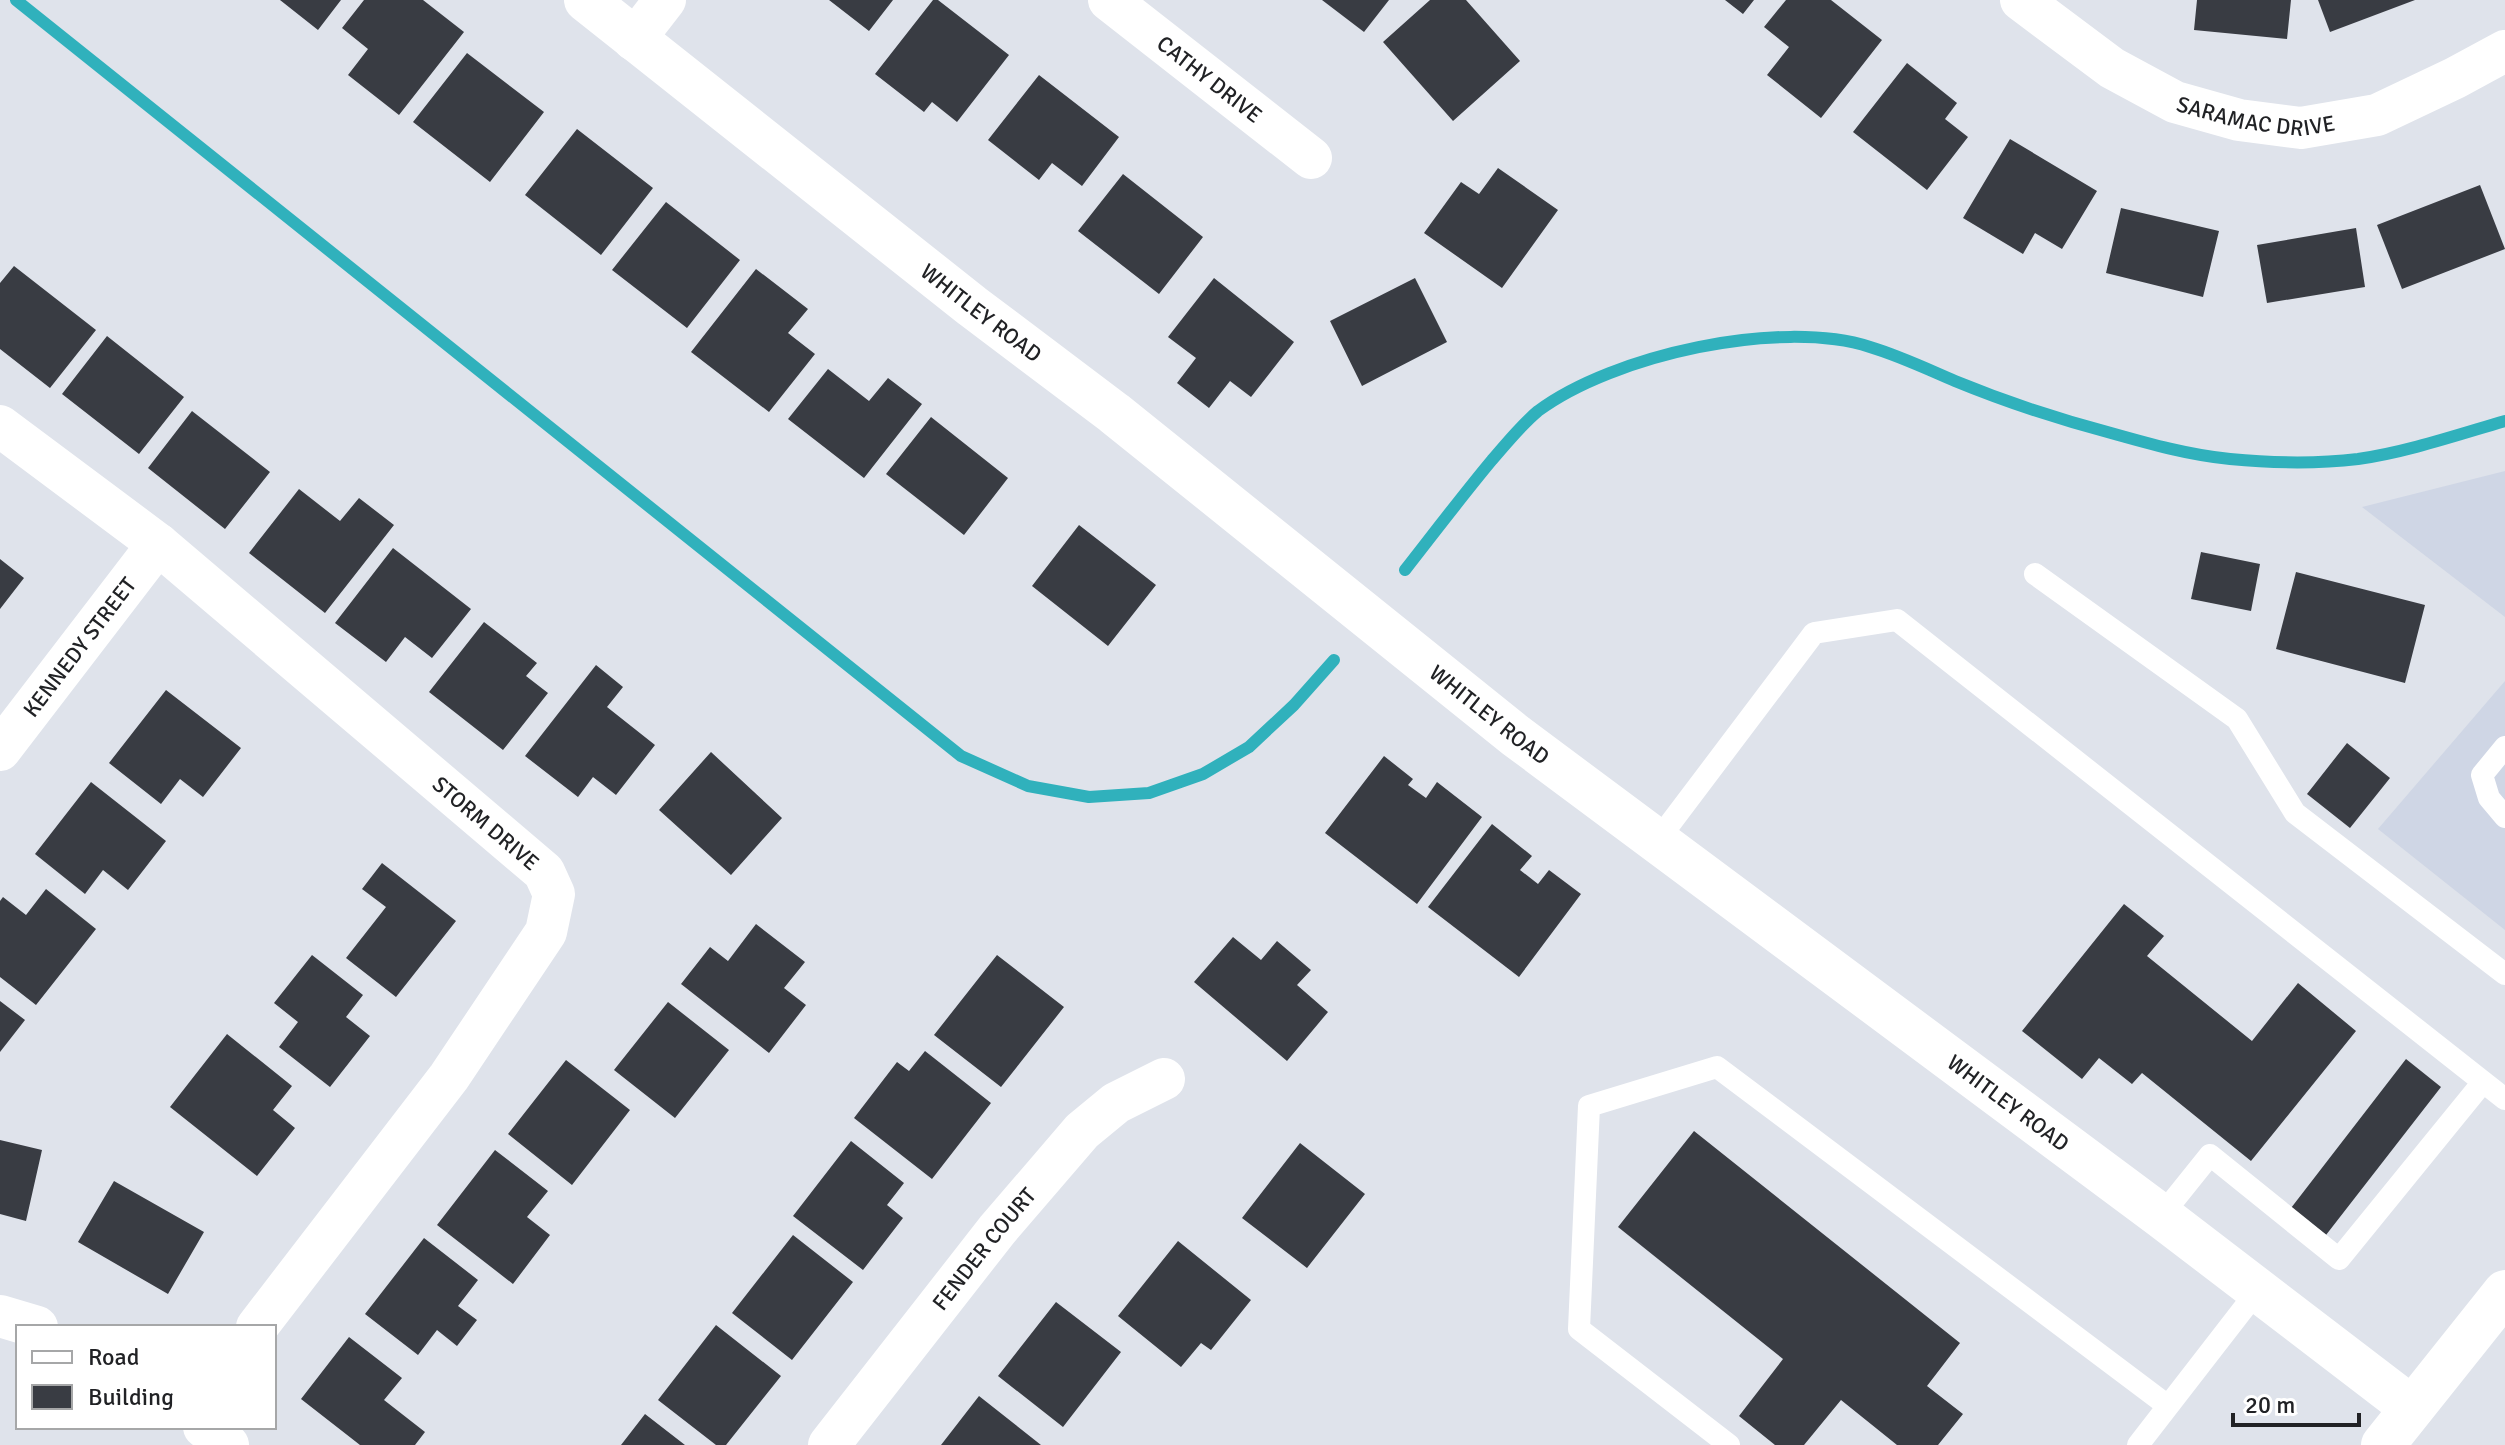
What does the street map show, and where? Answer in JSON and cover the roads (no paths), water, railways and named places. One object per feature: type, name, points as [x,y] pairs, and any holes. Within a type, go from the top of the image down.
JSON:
[{"type":"street","name":"WHITLEY ROAD","points":[[586,0],[972,306],[1126,423],[1516,736],[2161,1216],[2412,1408]]},
{"type":"street","points":[[634,40],[665,0]]},
{"type":"street","name":"CATHY DRIVE","points":[[1109,0],[1311,158]]},
{"type":"street","name":"SARAMAC DRIVE","points":[[2021,0],[2112,68],[2175,102],[2239,120],[2301,128],[2377,115],[2505,51]]},
{"type":"street","name":"STORM DRIVE","points":[[0,426],[158,544],[544,872],[554,894],[546,932],[449,1077],[259,1325]]},
{"type":"street","name":"KENNEDY STREET","points":[[0,750],[158,544]]},
{"type":"street","name":"FENDER COURT","points":[[829,1445],[997,1230],[1082,1131],[1116,1103],[1164,1079]]},
{"type":"street","points":[[2383,1445],[2505,1292]]},
{"type":"street","points":[[0,1316],[30,1325]]},
{"type":"street","points":[[207,1429],[228,1445]]},
{"type":"lane","points":[[2035,574],[2237,719],[2295,813],[2505,974]]},
{"type":"lane","points":[[1657,841],[1814,633],[1897,620],[2505,1099]]},
{"type":"lane","points":[[2505,747],[2482,775],[2489,798],[2505,817]]},
{"type":"lane","points":[[1729,1445],[1579,1329],[1589,1106],[1717,1067],[2168,1406]]},
{"type":"lane","points":[[2161,1216],[2210,1155],[2339,1259],[2483,1082]]},
{"type":"lane","points":[[2138,1445],[2258,1290]]},
{"type":"waterway","points":[[16,0],[961,756],[1028,786],[1089,797],[1149,793],[1203,774],[1249,747],[1294,705],[1334,660]]},
{"type":"waterway","points":[[1405,570],[1492,460],[1538,411],[1570,391],[1652,358],[1745,340],[1791,337],[1833,339],[1870,347],[2052,416],[2170,449],[2230,459],[2294,462],[2358,459],[2413,448],[2505,421]]}]
